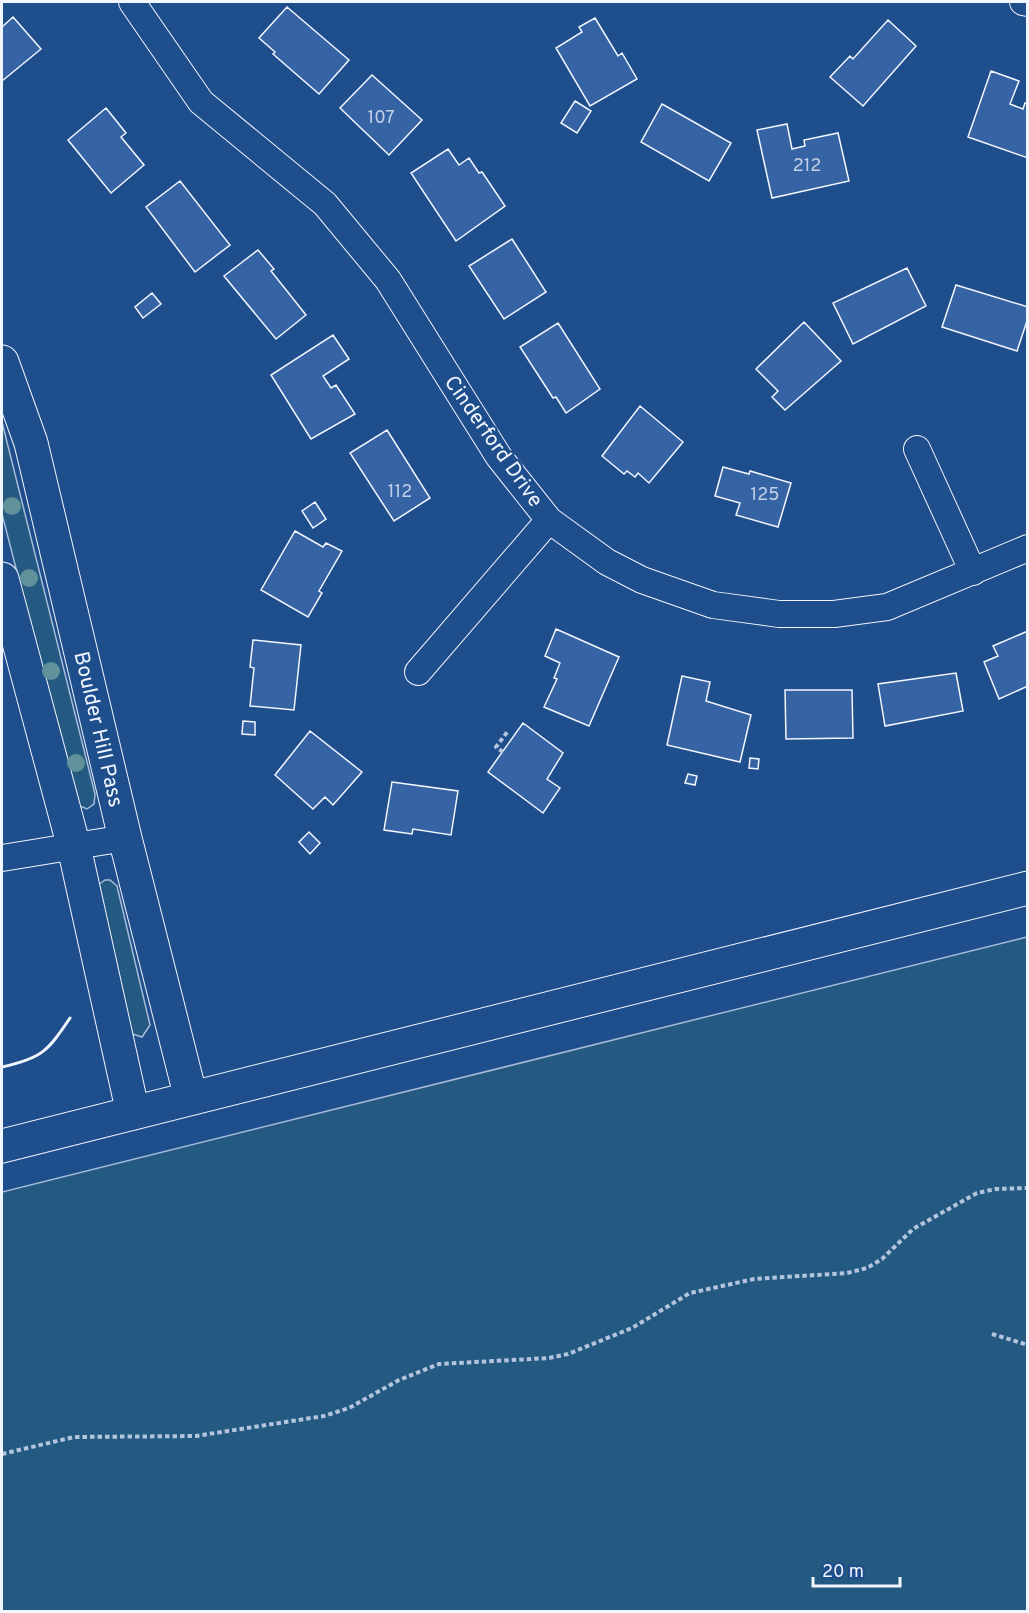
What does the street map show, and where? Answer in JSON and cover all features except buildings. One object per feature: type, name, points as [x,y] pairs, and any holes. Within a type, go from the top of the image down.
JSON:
[{"type":"street","name":"Cinderford Drive","points":[[132,2],[201,102],[325,204],[388,280],[500,457],[549,520],[607,562],[642,580],[713,604],[779,614],[834,614],[887,607],[1028,548]]},
{"type":"street","points":[[1023,2],[1028,3]]},
{"type":"street","name":"Boulder Hill Pass","points":[[2,362],[31,443],[125,838],[191,1098]]},
{"type":"street","points":[[917,449],[973,572]]},
{"type":"street","points":[[418,672],[549,520]]},
{"type":"street","points":[[2,579],[74,847],[133,1113]]},
{"type":"street","points":[[2,858],[125,838]]},
{"type":"street","points":[[2,1146],[1028,888]]},
{"type":"path","points":[[503,752],[496,747],[508,731]]},
{"type":"path","points":[[2,1454],[74,1437],[196,1436],[324,1416],[372,1397],[421,1369],[439,1364],[549,1358],[567,1354],[632,1328],[690,1293],[754,1279],[847,1273],[867,1268],[882,1259],[913,1229],[977,1193],[996,1189],[1028,1188]]},
{"type":"path","points":[[992,1334],[1028,1345]]},
{"type":"shaded area","points":[[2,422],[95,794],[94,804],[87,809],[77,805],[2,514]]},
{"type":"shaded area","points":[[105,880],[110,880],[117,886],[150,1025],[142,1037],[129,1033],[97,886]]},
{"type":"shaded area","points":[[1027,937],[1027,1611],[2,1611],[2,1192]]},
{"type":"wall","points":[[2,1067],[35,1057],[42,1052],[70,1018]]}]
